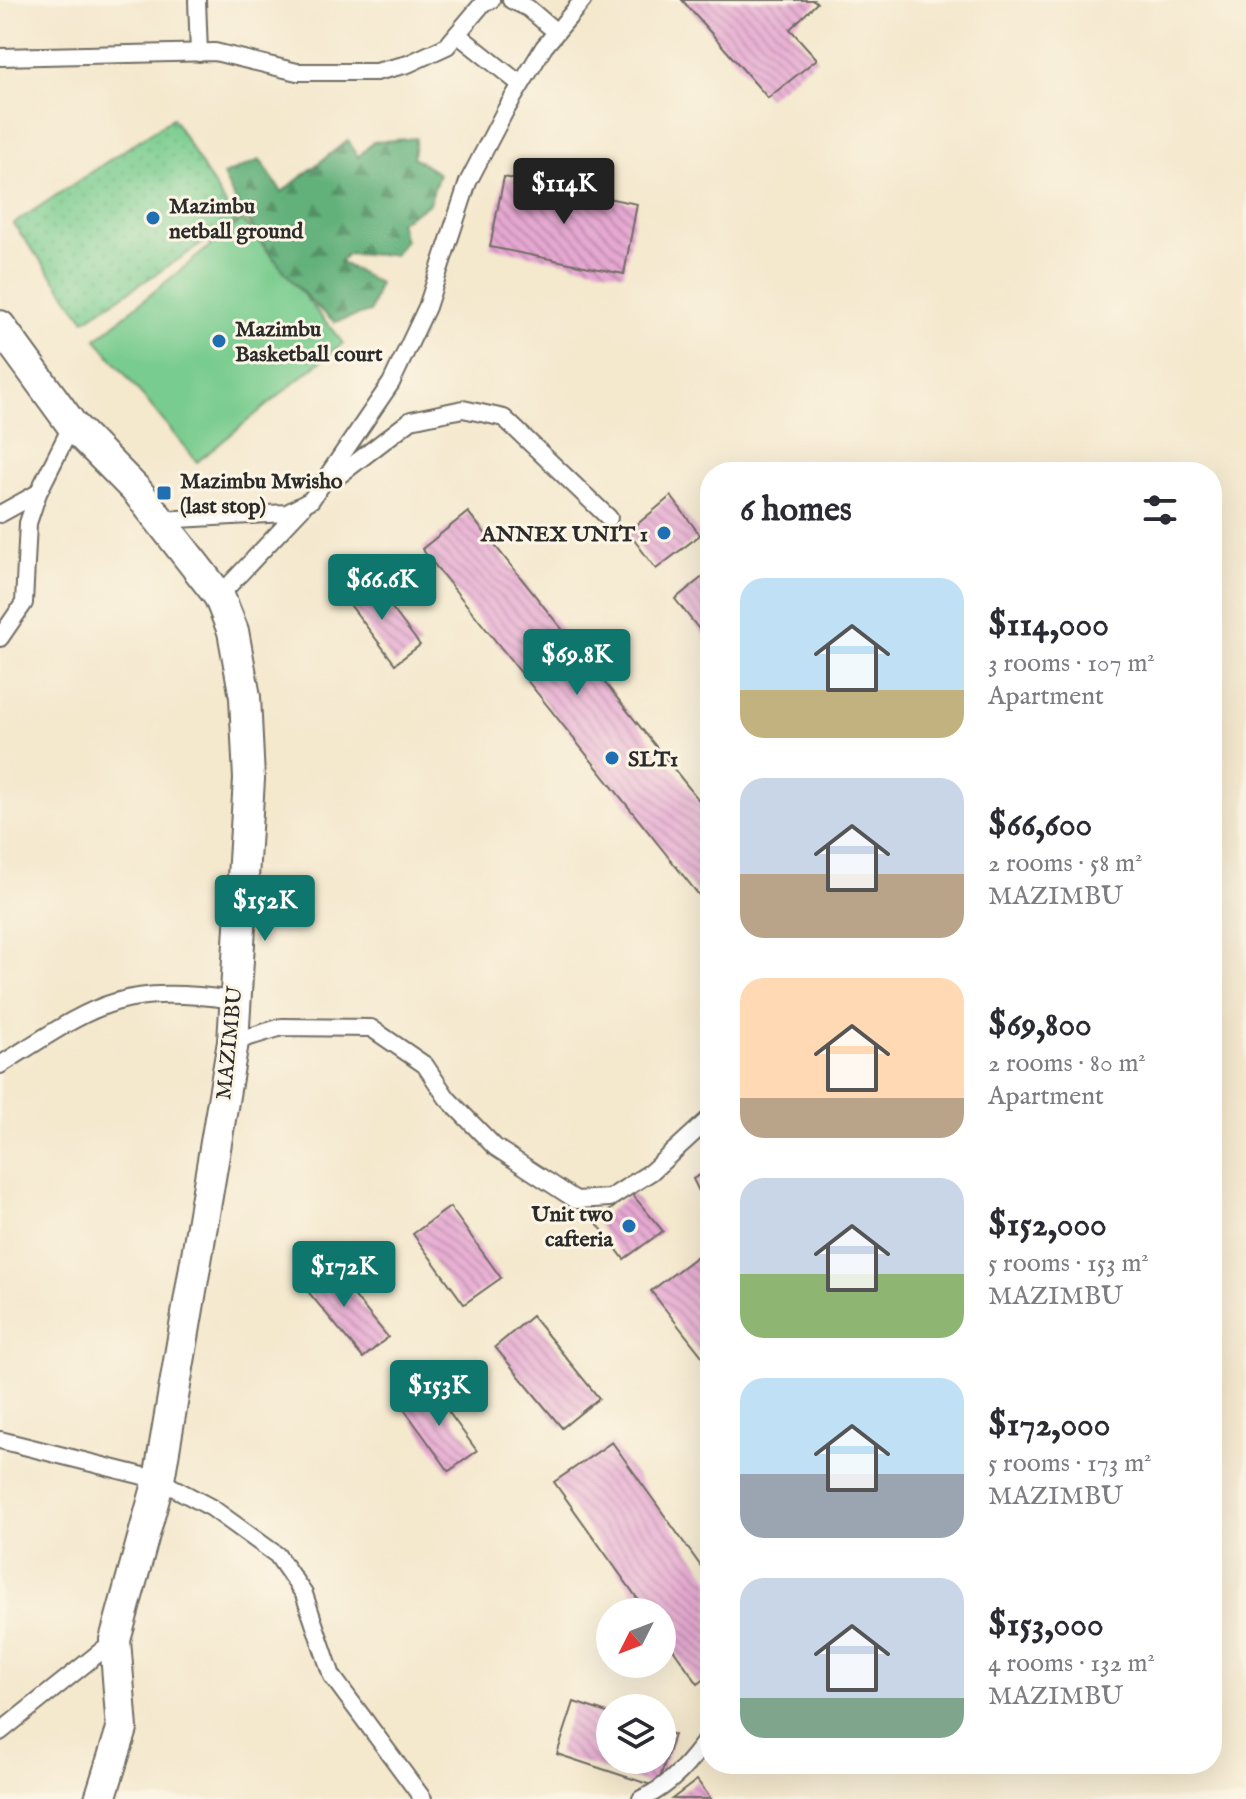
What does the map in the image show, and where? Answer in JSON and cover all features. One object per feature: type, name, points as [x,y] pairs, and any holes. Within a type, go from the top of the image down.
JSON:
[{"type":"street","name":"MAZIMBU","points":[[0,326],[72,425],[160,520],[219,596],[233,631],[245,697],[249,779],[233,1042],[159,1480],[115,1640]]},
{"type":"street","points":[[100,1799],[122,1729],[115,1640]]},
{"type":"lane","points":[[197,0],[199,53]]},
{"type":"lane","points":[[0,57],[215,52],[297,72],[340,75],[408,64],[447,46],[484,2],[491,0]]},
{"type":"lane","points":[[511,0],[528,8],[555,31]]},
{"type":"lane","points":[[160,520],[287,513],[311,500],[391,383],[427,307],[468,182],[520,84],[555,31],[583,0]]},
{"type":"lane","points":[[457,34],[520,84]]},
{"type":"lane","points":[[219,596],[311,500],[363,454],[411,420],[463,409],[504,418],[609,518]]},
{"type":"lane","points":[[0,638],[24,603],[28,523],[38,493],[72,425]]},
{"type":"lane","points":[[0,514],[38,493]]},
{"type":"lane","points":[[0,1065],[74,1017],[130,996],[178,992],[234,1000]]},
{"type":"lane","points":[[233,1042],[282,1027],[371,1028],[425,1065],[447,1098],[495,1147],[576,1200],[610,1198],[651,1172],[700,1127]]},
{"type":"lane","points":[[0,1440],[159,1480],[250,1534],[289,1568],[304,1594],[332,1676],[423,1799]]},
{"type":"lane","points":[[0,1732],[115,1640]]},
{"type":"lane","points":[[641,1799],[659,1791],[700,1748]]},
{"type":"green space","name":"Mazimbu netball ground","points":[[173,118],[236,222],[85,320],[13,224]]},
{"type":"green space","points":[[416,138],[413,157],[439,174],[429,204],[399,222],[405,240],[394,255],[347,254],[340,262],[379,283],[370,312],[335,322],[304,294],[256,234],[223,175],[260,160],[282,192],[348,140],[358,157],[373,142]]},
{"type":"green space","name":"Mazimbu Basketball court","points":[[242,220],[343,343],[197,462],[96,339]]},
{"type":"building","points":[[682,0],[814,0],[817,3],[790,29],[817,59],[768,98]]},
{"type":"building","points":[[504,177],[637,204],[624,274],[490,247]]},
{"type":"building","name":"ANNEX UNIT 1","points":[[671,496],[700,535],[656,569],[628,532]]},
{"type":"building","points":[[468,512],[700,802],[700,896],[422,549]]},
{"type":"building","points":[[370,579],[420,645],[395,664],[345,598]]},
{"type":"building","points":[[700,579],[700,630],[675,599]]},
{"type":"building","points":[[700,1175],[700,1194],[693,1179]]},
{"type":"building","name":"Unit two cafteria","points":[[631,1193],[663,1231],[624,1259],[596,1222]]},
{"type":"building","points":[[450,1207],[501,1278],[464,1304],[413,1234]]},
{"type":"building","points":[[696,1257],[700,1262],[700,1353],[651,1291]]},
{"type":"building","points":[[326,1261],[388,1337],[363,1358],[300,1282]]},
{"type":"building","points":[[532,1316],[599,1398],[562,1428],[495,1347]]},
{"type":"building","points":[[429,1385],[477,1451],[449,1471],[401,1405]]},
{"type":"building","points":[[612,1442],[700,1565],[698,1684],[676,1653],[676,1598],[637,1598],[554,1482]]},
{"type":"building","points":[[574,1702],[596,1709],[596,1767],[557,1754]]},
{"type":"building","points":[[618,1774],[661,1774],[657,1787]]},
{"type":"building","points":[[697,1780],[711,1799],[672,1799]]},
{"type":"place","name":"Mazimbu netball ground","points":[[153,218]]},
{"type":"place","name":"Mazimbu Basketball court","points":[[219,341]]},
{"type":"place","name":"Mazimbu Mwisho (last stop)","points":[[164,493]]},
{"type":"place","name":"ANNEX UNIT 1","points":[[664,533]]},
{"type":"place","name":"SLT1","points":[[612,758]]},
{"type":"place","name":"Unit two cafteria","points":[[629,1226]]}]
